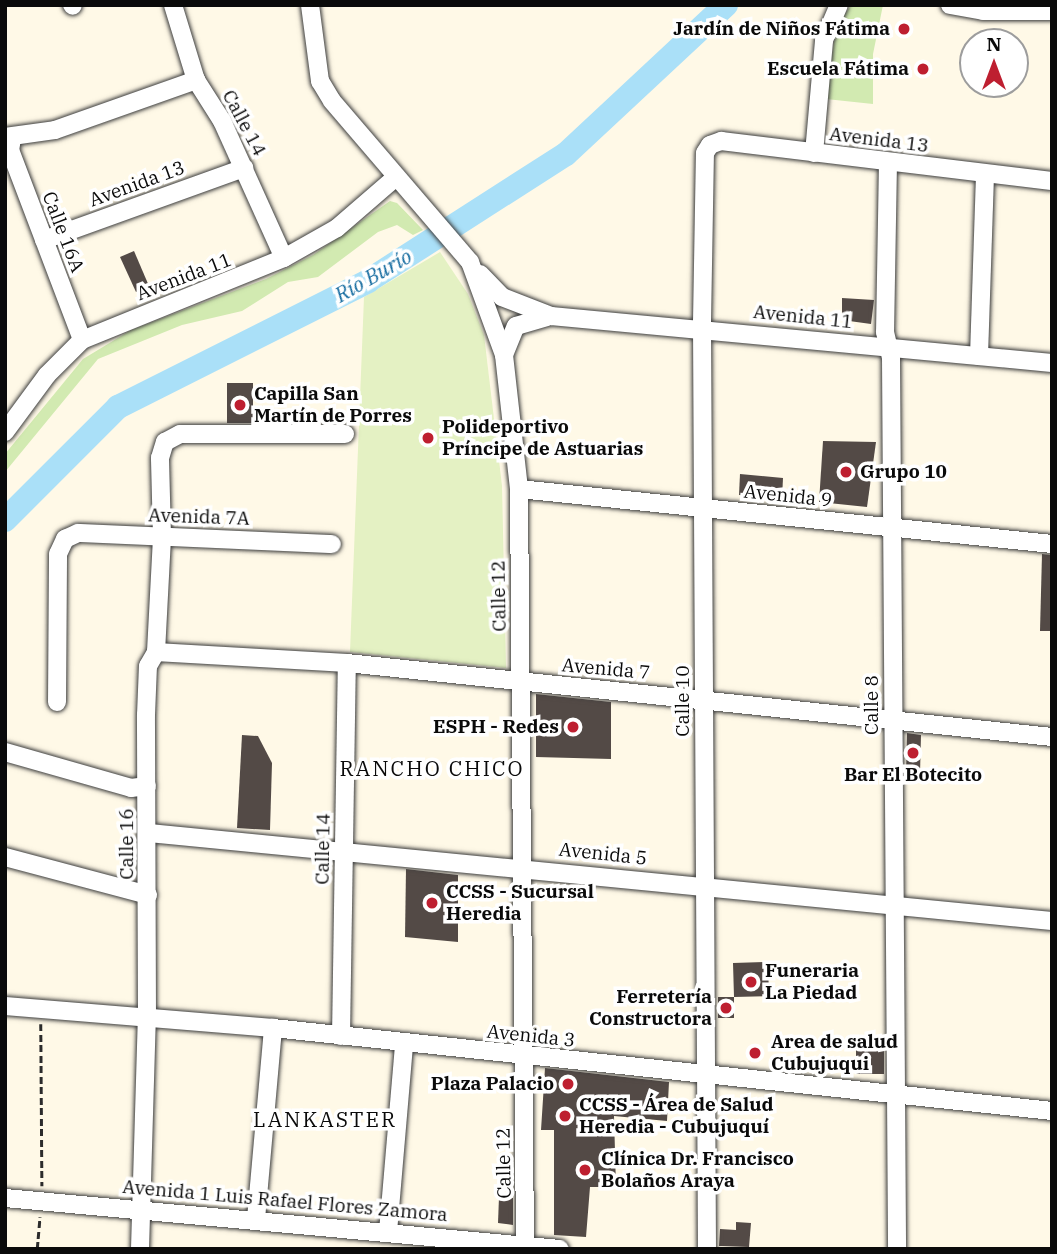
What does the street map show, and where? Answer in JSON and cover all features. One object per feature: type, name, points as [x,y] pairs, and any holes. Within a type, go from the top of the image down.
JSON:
[{"type":"street","name":"Calle 14","points":[[173,5],[196,80],[244,168],[284,258]]},
{"type":"street","name":"Calle 12","points":[[310,5],[320,81],[396,177],[465,256],[504,355],[519,489],[525,1247]]},
{"type":"street","points":[[814,153],[824,40],[839,5]]},
{"type":"street","points":[[950,5],[983,11],[1052,11]]},
{"type":"street","points":[[9,138],[55,130],[196,80]]},
{"type":"street","name":"Calle 16A","points":[[9,138],[10,150],[82,341]]},
{"type":"street","name":"Avenida 13","points":[[705,153],[710,145],[721,141],[1052,181]]},
{"type":"street","name":"Calle 10","points":[[705,153],[702,328],[707,1249]]},
{"type":"street","name":"Calle 8","points":[[888,162],[897,1249]]},
{"type":"street","name":"Avenida 13","points":[[44,240],[244,168]]},
{"type":"street","points":[[979,356],[985,174]]},
{"type":"street","name":"Avenida 11","points":[[5,432],[55,366],[82,341],[284,258],[337,228],[396,177]]},
{"type":"street","name":"Avenida 11","points":[[465,256],[502,297],[551,316],[702,328],[1052,363]]},
{"type":"street","name":"Avenida 11","points":[[504,355],[516,326],[551,316]]},
{"type":"street","name":"Calle 16","points":[[140,1249],[147,1015],[147,672],[156,652],[162,536],[160,458],[165,442],[180,434],[345,434]]},
{"type":"street","name":"Avenida 9","points":[[519,489],[1052,544]]},
{"type":"street","name":"Avenida 7A","points":[[57,702],[58,554],[65,539],[78,533],[332,544]]},
{"type":"street","name":"Avenida 7","points":[[156,652],[346,663],[1052,737]]},
{"type":"street","name":"Calle 14","points":[[341,1036],[346,663]]},
{"type":"street","points":[[5,752],[131,788],[147,786]]},
{"type":"street","name":"Avenida 5","points":[[149,833],[1052,920]]},
{"type":"street","points":[[5,857],[148,895]]},
{"type":"street","name":"Avenida 3","points":[[5,1006],[147,1015],[523,1058],[1052,1111]]},
{"type":"street","points":[[256,1219],[273,1028]]},
{"type":"street","points":[[388,1232],[404,1044]]},
{"type":"street","name":"Avenida 1 Luis Rafael Flores Zamora","points":[[5,1198],[141,1207],[560,1249]]},
{"type":"path","points":[[37,1249],[42,1201],[41,1007]]},
{"type":"green space","points":[[851,5],[883,5],[873,54],[873,104],[826,99],[836,28]]},
{"type":"green space","points":[[390,201],[397,203],[423,230],[413,235],[397,225],[378,232],[318,277],[288,282],[242,311],[182,325],[98,359],[5,472],[5,454],[83,359],[131,330],[266,279],[313,255]]},
{"type":"green space","name":"Polideportivo Príncipe de Astuarias","points":[[440,252],[468,294],[484,335],[502,486],[506,668],[350,652],[364,297]]},
{"type":"building","points":[[134,251],[149,286],[136,292],[120,257]]},
{"type":"building","points":[[842,298],[874,300],[871,324],[842,320]]},
{"type":"building","name":"Capilla San Martín de Porres","points":[[227,383],[253,383],[253,423],[227,423]]},
{"type":"building","name":"Grupo 10","points":[[823,441],[876,442],[867,507],[819,502]]},
{"type":"building","points":[[740,474],[783,478],[782,499],[739,495]]},
{"type":"building","points":[[1042,554],[1052,555],[1052,631],[1040,631]]},
{"type":"building","name":"ESPH - Redes","points":[[536,694],[611,702],[611,759],[536,757]]},
{"type":"building","name":"Bar El Botecito","points":[[907,733],[921,735],[920,774],[906,774]]},
{"type":"building","points":[[242,735],[258,736],[272,763],[270,830],[237,828]]},
{"type":"building","name":"CCSS - Sucursal Heredia","points":[[406,869],[458,875],[458,942],[405,937]]},
{"type":"building","name":"Funeraria La Piedad","points":[[768,962],[769,996],[734,997],[733,963]]},
{"type":"building","name":"Ferretería Constructora","points":[[718,997],[734,997],[734,1018],[718,1018]]},
{"type":"building","points":[[856,1050],[884,1050],[884,1074],[856,1074]]},
{"type":"building","points":[[545,1068],[669,1082],[667,1121],[614,1116],[616,1187],[590,1187],[586,1237],[554,1235],[554,1130],[541,1130]]},
{"type":"building","points":[[499,1197],[513,1198],[513,1225],[498,1223]]},
{"type":"building","points":[[736,1222],[751,1223],[749,1247],[719,1246],[720,1229],[736,1230]]},
{"type":"waterway","name":"Río Burío","points":[[5,520],[118,407],[368,281],[566,154],[726,5]]},
{"type":"place","name":"Jardín de Niños Fátima","points":[[904,29]]},
{"type":"place","name":"Escuela Fátima","points":[[923,69]]},
{"type":"place","name":"Capilla San Martín de Porres","points":[[240,405]]},
{"type":"place","name":"Polideportivo Príncipe de Astuarias","points":[[428,438]]},
{"type":"place","name":"Grupo 10","points":[[846,472]]},
{"type":"place","name":"ESPH - Redes","points":[[573,727]]},
{"type":"place","name":"Bar El Botecito","points":[[913,753]]},
{"type":"place","name":"CCSS - Sucursal Heredia","points":[[432,903]]},
{"type":"place","name":"Funeraria La Piedad","points":[[751,982]]},
{"type":"place","name":"Ferretería Constructora","points":[[726,1008]]},
{"type":"place","name":"Area de salud Cubujuqui","points":[[755,1053]]},
{"type":"place","name":"Plaza Palacio","points":[[568,1084]]},
{"type":"place","name":"CCSS - Área de Salud Heredia - Cubujuquí","points":[[565,1116]]},
{"type":"place","name":"Clínica Dr. Francisco Bolaños Araya","points":[[585,1170]]},
{"type":"district","name":"RANCHO CHICO","points":[[432,768]]},
{"type":"district","name":"LANKASTER","points":[[325,1119]]}]
